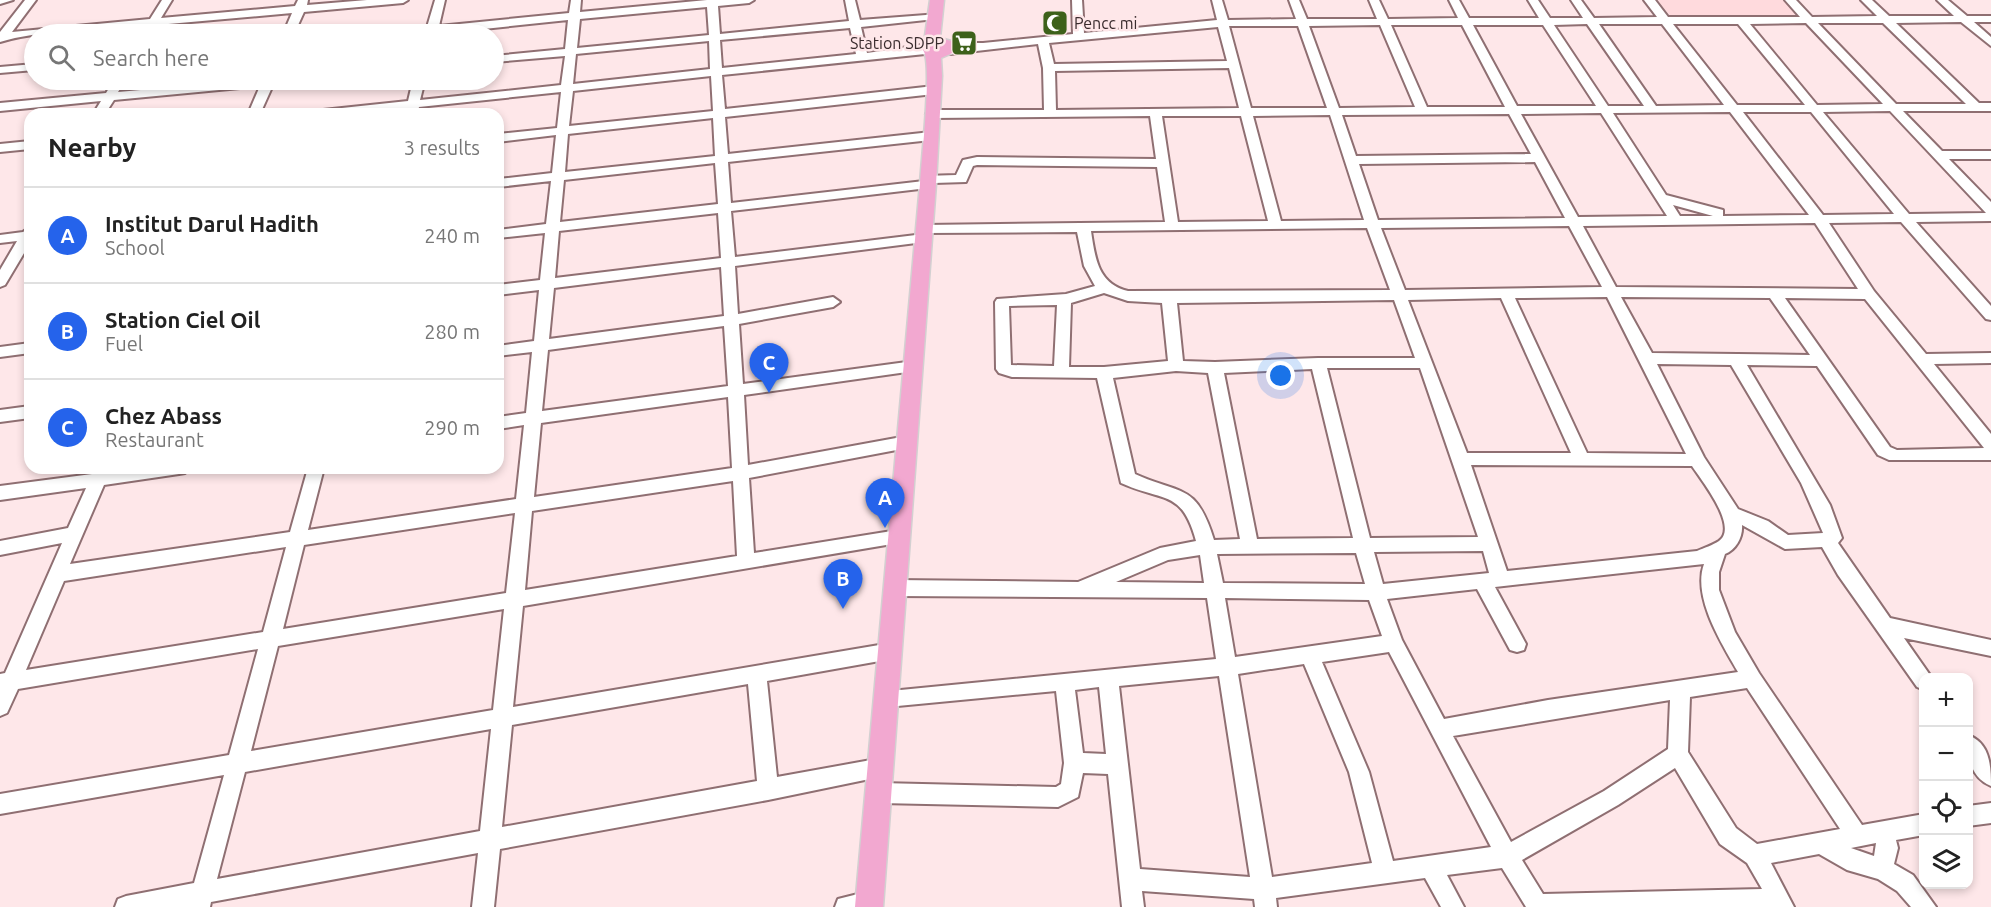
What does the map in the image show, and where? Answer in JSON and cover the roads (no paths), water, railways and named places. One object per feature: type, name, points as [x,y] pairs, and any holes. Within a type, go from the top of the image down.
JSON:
[{"type":"main road","points":[[869,904],[882,768],[898,537],[908,442],[934,83],[939,48],[937,0]]},
{"type":"street","points":[[0,1],[9,0]]},
{"type":"street","points":[[1,37],[31,0]]},
{"type":"street","points":[[154,22],[167,0]]},
{"type":"street","points":[[134,24],[301,5],[403,0]]},
{"type":"street","points":[[434,24],[440,0]]},
{"type":"street","points":[[480,24],[575,8],[749,0]]},
{"type":"street","points":[[850,0],[862,57]]},
{"type":"street","points":[[1077,0],[1079,36]]},
{"type":"street","points":[[1217,0],[1276,226]]},
{"type":"street","points":[[1294,0],[1373,226],[1460,459],[1489,544],[1492,581],[1517,644]]},
{"type":"street","points":[[1374,0],[1423,111]]},
{"type":"street","points":[[895,588],[1377,592],[1699,558],[1726,546],[1734,533],[1732,514],[1697,460],[1647,358],[1454,0]]},
{"type":"street","points":[[1533,0],[1676,220]]},
{"type":"street","points":[[1576,0],[1594,22],[1652,109]]},
{"type":"street","points":[[1649,0],[1819,219],[1869,294],[1991,445]]},
{"type":"street","points":[[1790,0],[1991,210]]},
{"type":"street","points":[[1866,0],[1976,107]]},
{"type":"street","points":[[1942,0],[1991,43]]},
{"type":"street","points":[[712,2],[746,562]]},
{"type":"street","points":[[293,24],[301,5]]},
{"type":"street","points":[[483,907],[575,8]]},
{"type":"street","points":[[504,58],[855,23],[936,19]]},
{"type":"street","points":[[419,108],[567,88],[939,48],[1043,41],[1223,23],[1991,19]]},
{"type":"street","points":[[1742,21],[1904,217],[1991,315]]},
{"type":"street","points":[[1,37],[24,35]]},
{"type":"street","points":[[1043,41],[1048,68],[1050,115]]},
{"type":"street","points":[[1048,68],[1234,64]]},
{"type":"street","points":[[0,70],[24,68]]},
{"type":"street","points":[[504,137],[719,114],[934,83]]},
{"type":"street","points":[[103,108],[114,90]]},
{"type":"street","points":[[0,107],[175,90]]},
{"type":"street","points":[[257,108],[265,90]]},
{"type":"street","points":[[412,108],[417,90]]},
{"type":"street","points":[[932,114],[1991,107]]},
{"type":"street","points":[[1156,114],[1172,227]]},
{"type":"street","points":[[504,182],[931,135]]},
{"type":"street","points":[[0,148],[24,146]]},
{"type":"street","points":[[1939,155],[1991,155]]},
{"type":"street","points":[[1351,160],[1539,158]]},
{"type":"street","points":[[504,233],[928,181],[961,179],[968,162],[977,161],[1164,163]]},
{"type":"street","points":[[1662,198],[1720,213],[1767,219]]},
{"type":"street","points":[[504,289],[728,262],[924,233],[1083,227],[1373,226],[1991,217]]},
{"type":"street","points":[[1083,227],[1091,270],[1104,288]]},
{"type":"street","points":[[0,239],[24,235]]},
{"type":"street","points":[[0,282],[24,242]]},
{"type":"street","points":[[1425,363],[1318,363],[1215,368],[1176,366],[1104,373],[1004,369],[1000,306],[1002,302],[1086,297],[1104,288],[1145,298],[1611,292],[1869,294]]},
{"type":"street","points":[[1971,292],[1991,292]]},
{"type":"street","points":[[1506,294],[1582,460]]},
{"type":"street","points":[[1775,294],[1888,454],[1991,454]]},
{"type":"street","points":[[1169,298],[1176,366]]},
{"type":"street","points":[[1061,372],[1064,300]]},
{"type":"street","points":[[504,350],[732,320],[833,302]]},
{"type":"street","points":[[0,352],[24,349]]},
{"type":"street","points":[[1647,358],[1822,361]]},
{"type":"street","points":[[1732,514],[1762,526],[1785,542],[1827,540],[1833,538],[1835,531],[1735,358]]},
{"type":"street","points":[[1922,359],[1991,358]]},
{"type":"street","points":[[1318,363],[1364,546],[1394,643],[1507,856],[1538,906],[1781,903],[1755,855],[1728,836],[1678,754],[1680,689]]},
{"type":"street","points":[[504,422],[914,366]]},
{"type":"street","points":[[1215,368],[1250,547]]},
{"type":"street","points":[[1104,373],[1127,478],[1183,498],[1193,509],[1206,547],[1228,667],[1265,898]]},
{"type":"street","points":[[0,416],[24,413]]},
{"type":"street","points":[[57,574],[741,473],[908,442]]},
{"type":"street","points":[[1460,459],[1697,460]]},
{"type":"street","points":[[0,493],[100,474]]},
{"type":"street","points":[[0,707],[6,682],[57,574],[100,474]]},
{"type":"street","points":[[201,900],[314,474]]},
{"type":"street","points":[[0,548],[74,534]]},
{"type":"street","points":[[6,682],[898,537]]},
{"type":"street","points":[[1827,540],[1919,675]]},
{"type":"street","points":[[1078,590],[1166,553],[1206,547],[1489,544]]},
{"type":"street","points":[[1718,549],[1710,572],[1710,590],[1727,635],[1752,678],[1856,834]]},
{"type":"street","points":[[1883,625],[1991,648]]},
{"type":"street","points":[[887,698],[1228,667],[1394,643]]},
{"type":"street","points":[[0,804],[891,651]]},
{"type":"street","points":[[1310,655],[1359,772],[1385,872]]},
{"type":"street","points":[[757,675],[768,790]]},
{"type":"street","points":[[1108,677],[1133,907]]},
{"type":"street","points":[[1439,729],[1548,709],[1752,678]]},
{"type":"street","points":[[880,793],[1058,797],[1071,790],[1074,763],[1064,681]]},
{"type":"street","points":[[1973,751],[1991,776]]},
{"type":"street","points":[[1130,879],[1265,898],[1385,872],[1507,856],[1611,798],[1678,754]]},
{"type":"street","points":[[1074,763],[1117,764]]},
{"type":"street","points":[[126,907],[201,900],[490,840],[882,768]]},
{"type":"street","points":[[1973,815],[1991,813]]},
{"type":"street","points":[[1755,855],[1856,834],[1919,825]]},
{"type":"street","points":[[1882,869],[1887,849],[1884,830]]},
{"type":"street","points":[[1819,842],[1855,862],[1882,869],[1905,883],[1925,907]]},
{"type":"street","points":[[1431,867],[1453,907]]},
{"type":"street","points":[[846,907],[869,904]]},
{"type":"place","name":"Pencc mi","points":[[1055,23]]},
{"type":"place","name":"Station SDPP","points":[[964,43]]},
{"type":"place","name":"Chez Abass","points":[[769,393]]},
{"type":"place","name":"Institut Darul Hadith","points":[[885,528]]},
{"type":"place","name":"Station Ciel Oil","points":[[843,609]]}]
